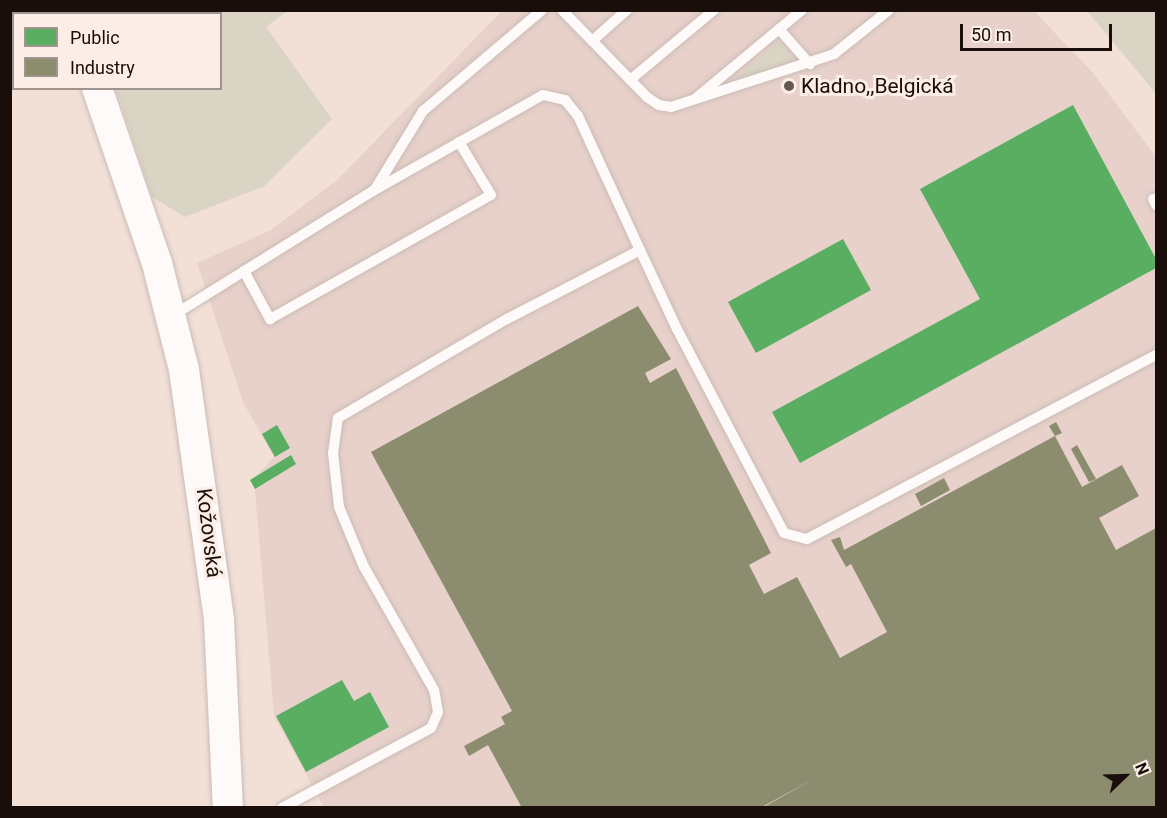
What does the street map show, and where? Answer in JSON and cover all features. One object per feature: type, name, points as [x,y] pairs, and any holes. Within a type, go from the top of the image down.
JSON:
[{"type":"street","name":"Kožovská","points":[[98,90],[157,263],[184,370],[210,530],[224,676],[228,807]]},
{"type":"lane","points":[[373,191],[423,111],[542,10]]},
{"type":"lane","points":[[562,10],[630,80],[659,105],[690,103],[810,64],[834,54],[889,10]]},
{"type":"lane","points":[[592,41],[627,10]]},
{"type":"lane","points":[[630,80],[714,10]]},
{"type":"lane","points":[[690,103],[801,10]]},
{"type":"lane","points":[[779,29],[810,64]]},
{"type":"lane","points":[[171,316],[373,191],[543,95],[565,100],[578,117],[677,329],[784,533],[807,539],[1156,355]]},
{"type":"lane","points":[[244,271],[270,319],[491,195],[459,142]]},
{"type":"lane","points":[[282,807],[431,728],[438,712],[434,690],[364,567],[339,507],[333,453],[338,418],[507,319],[640,250]]},
{"type":"shaded area","points":[[90,11],[287,11],[266,27],[332,119],[264,186],[185,217],[152,197],[116,90],[222,90],[222,12]]},
{"type":"shaded area","points":[[502,11],[1034,11],[1093,73],[1156,157],[1156,807],[324,807],[274,716],[254,479],[274,457],[243,402],[197,263],[271,230],[337,180]]},
{"type":"shaded area","points":[[1087,11],[1156,11],[1156,95],[1150,86]]},
{"type":"shaded area","points":[[777,42],[782,43],[794,61],[731,82]]},
{"type":"building: Public","points":[[1073,105],[1156,259],[1156,268],[800,463],[772,412],[980,299],[920,189]]},
{"type":"building: Public","points":[[843,239],[871,290],[756,353],[728,302]]},
{"type":"building: Public","points":[[277,425],[290,448],[275,457],[262,434]]},
{"type":"building: Public","points":[[291,455],[296,464],[255,489],[250,480]]},
{"type":"building: Public","points":[[342,680],[354,701],[370,692],[389,727],[306,772],[276,716]]},
{"type":"building: Industry","points":[[638,306],[671,359],[645,373],[650,383],[676,368],[771,553],[749,565],[764,594],[797,577],[840,658],[887,632],[851,564],[846,567],[831,540],[840,537],[844,550],[1055,436],[1082,487],[1122,465],[1139,496],[1099,518],[1116,550],[1156,528],[1156,808],[762,808],[817,777],[760,808],[522,808],[488,745],[469,756],[464,746],[505,724],[501,717],[512,711],[371,452]]},
{"type":"building: Industry","points":[[1056,422],[1062,433],[1055,436],[1049,426]]},
{"type":"building: Industry","points":[[1077,445],[1096,479],[1089,482],[1071,449]]},
{"type":"building: Industry","points":[[944,478],[950,490],[921,506],[915,494]]},
{"type":"place","name":"Kladno,,Belgická","points":[[789,86]]}]
